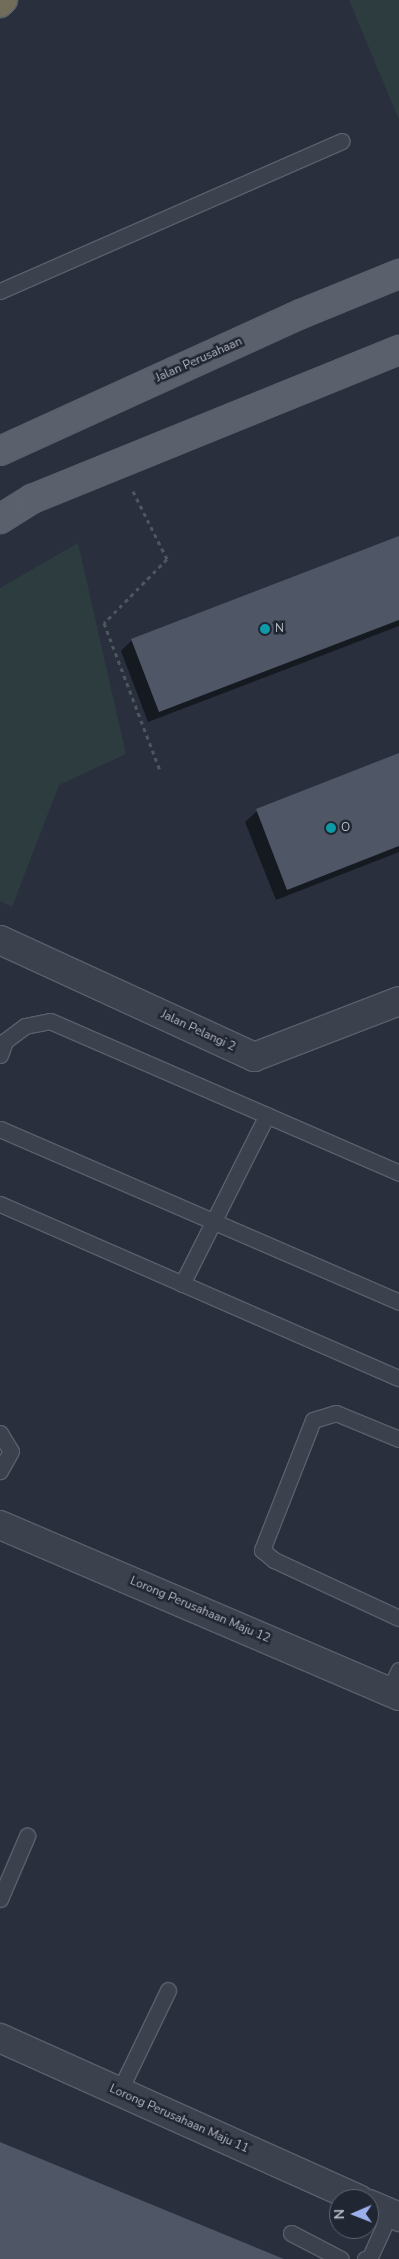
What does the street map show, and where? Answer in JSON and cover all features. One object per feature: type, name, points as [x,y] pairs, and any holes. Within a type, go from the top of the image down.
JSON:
[{"type":"highway","points":[[0,3],[3,0]]},
{"type":"main road","name":"Jalan Perusahaan","points":[[0,450],[301,314],[399,274]]},
{"type":"main road","points":[[0,519],[32,499],[399,350]]},
{"type":"street","name":"Jalan Pelangi 2","points":[[0,940],[254,1057],[399,1001]]},
{"type":"street","name":"Lorong Perusahaan Maju 12","points":[[0,1525],[396,1686]]},
{"type":"street","name":"Lorong Perusahaan Maju 11","points":[[0,2038],[336,2189]]},
{"type":"lane","points":[[0,291],[342,140]]},
{"type":"lane","points":[[0,1055],[5,1041],[25,1026],[50,1021],[399,1174]]},
{"type":"lane","points":[[182,1284],[266,1115]]},
{"type":"lane","points":[[0,1129],[399,1302]]},
{"type":"lane","points":[[0,1204],[399,1378]]},
{"type":"lane","points":[[399,1440],[336,1413],[313,1420],[262,1550],[274,1560],[399,1618]]},
{"type":"lane","points":[[0,1433],[11,1451],[0,1471]]},
{"type":"lane","points":[[0,1898],[27,1836]]},
{"type":"lane","points":[[119,2092],[168,1990]]},
{"type":"lane","points":[[367,2259],[386,2212]]},
{"type":"lane","points":[[291,2233],[341,2259]]},
{"type":"path","points":[[120,464],[167,559],[104,623],[161,773]]},
{"type":"shaded area","points":[[349,0],[399,0],[399,120]]},
{"type":"shaded area","points":[[78,543],[126,754],[59,785],[12,907],[0,901],[0,588]]},
{"type":"building","name":"N","points":[[399,536],[399,620],[159,712],[131,639]]},
{"type":"building","name":"O","points":[[399,753],[399,846],[287,890],[256,809]]},
{"type":"building","points":[[0,2142],[284,2259],[0,2259]]},
{"type":"place","name":"N","points":[[265,629]]},
{"type":"place","name":"O","points":[[331,828]]}]
